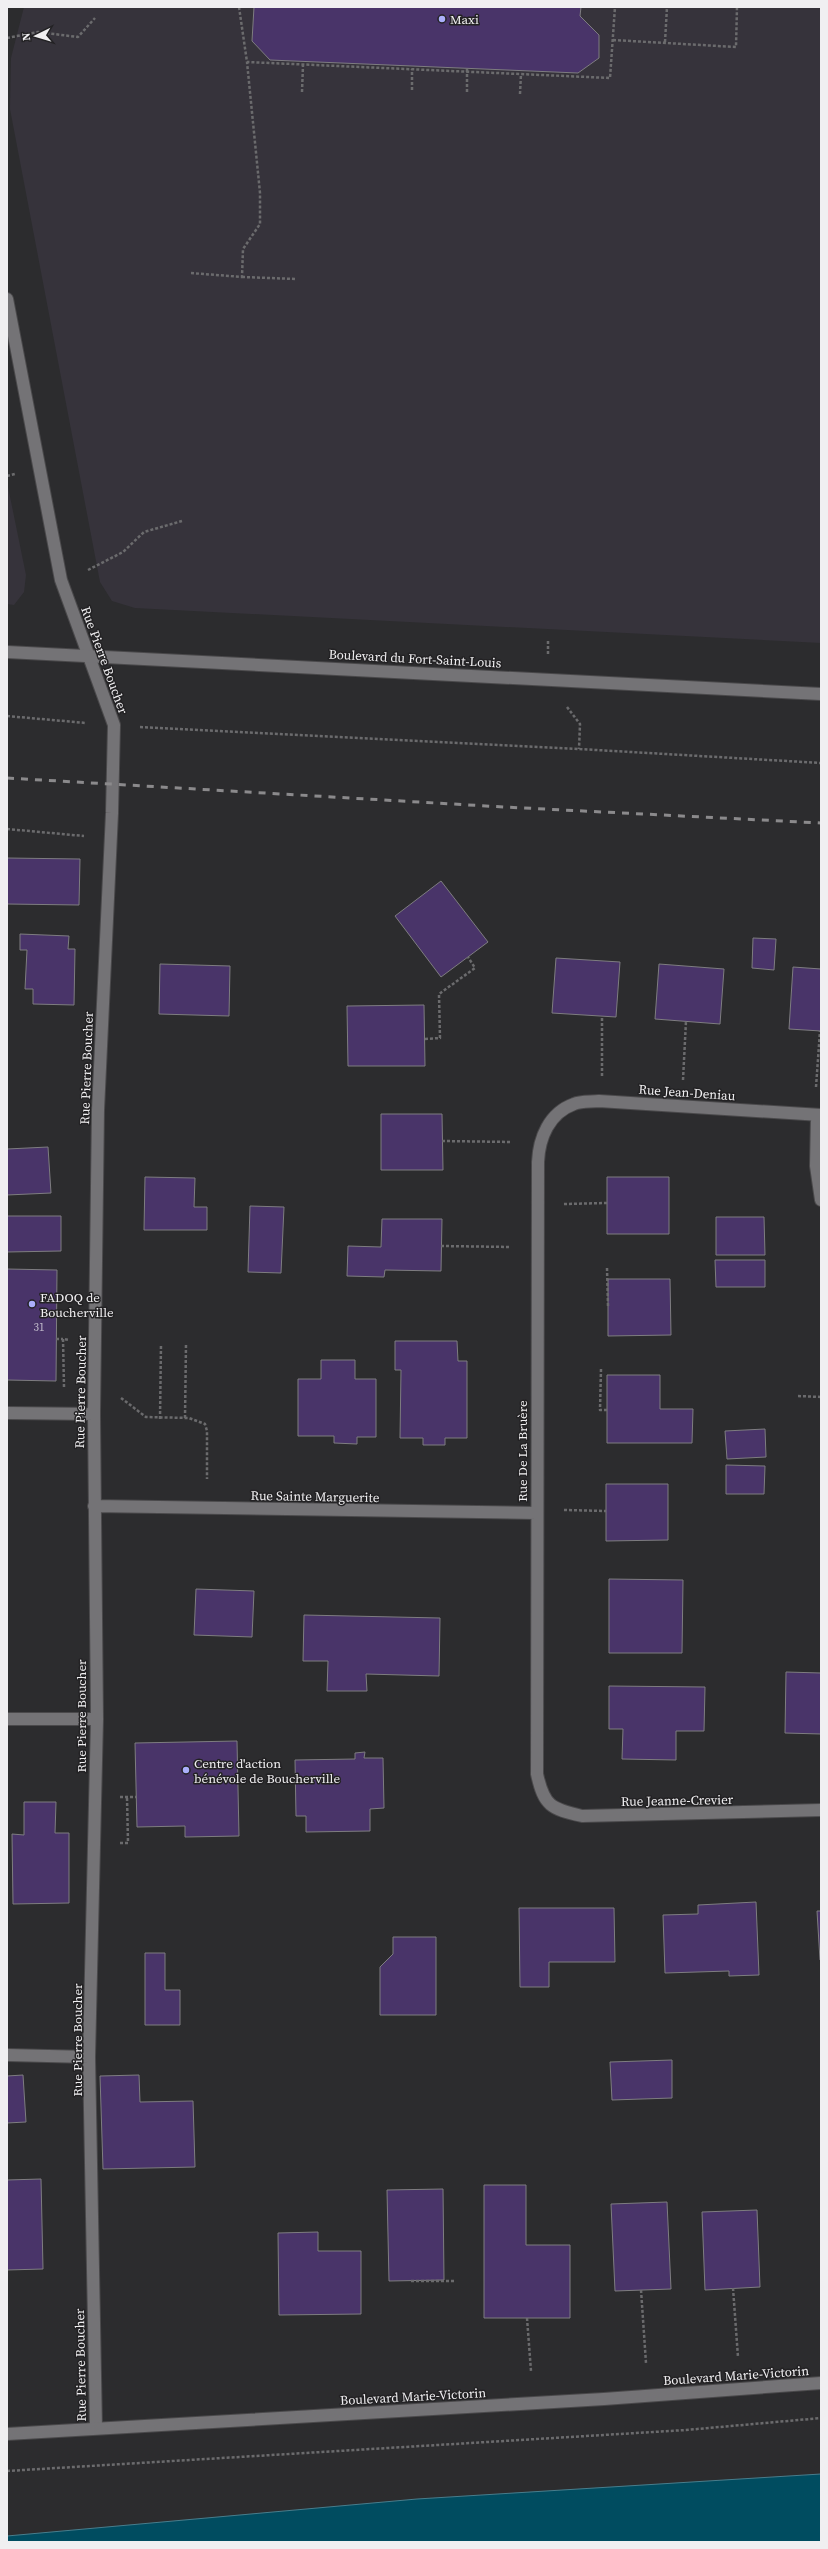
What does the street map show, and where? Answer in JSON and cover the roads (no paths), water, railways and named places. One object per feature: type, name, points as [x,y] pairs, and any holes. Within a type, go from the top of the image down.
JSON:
[{"type":"street","name":"Rue Pierre Boucher","points":[[7,299],[61,580],[114,725],[112,813],[98,1110],[94,1414],[97,1718],[89,2057],[96,2428]]},
{"type":"street","name":"Boulevard du Fort-Saint-Louis","points":[[7,652],[821,694]]},
{"type":"street","name":"Rue Jean-Deniau","points":[[558,1113],[574,1104],[599,1101],[819,1115],[816,1166],[821,1200]]},
{"type":"street","name":"Rue De La Bruère","points":[[541,1794],[537,1774],[536,1512],[538,1153],[544,1130],[558,1113]]},
{"type":"street","points":[[7,1413],[94,1414]]},
{"type":"street","name":"Rue Sainte Marguerite","points":[[94,1506],[536,1512]]},
{"type":"street","points":[[7,1719],[97,1718]]},
{"type":"street","name":"Rue Jeanne-Crevier","points":[[541,1794],[557,1811],[582,1816],[821,1810]]},
{"type":"street","points":[[7,2055],[89,2057]]},
{"type":"street","name":"Boulevard Marie-Victorin","points":[[7,2434],[604,2399],[821,2383]]},
{"type":"water","points":[[821,2474],[821,2542],[7,2542],[7,2536],[417,2499]]},
{"type":"railway","points":[[7,778],[504,807],[821,823]]},
{"type":"place","name":"Maxi","points":[[442,19]]},
{"type":"place","name":"FADOQ de Boucherville","points":[[32,1304]]},
{"type":"place","name":"Centre d'action bénévole de Boucherville","points":[[186,1770]]}]
